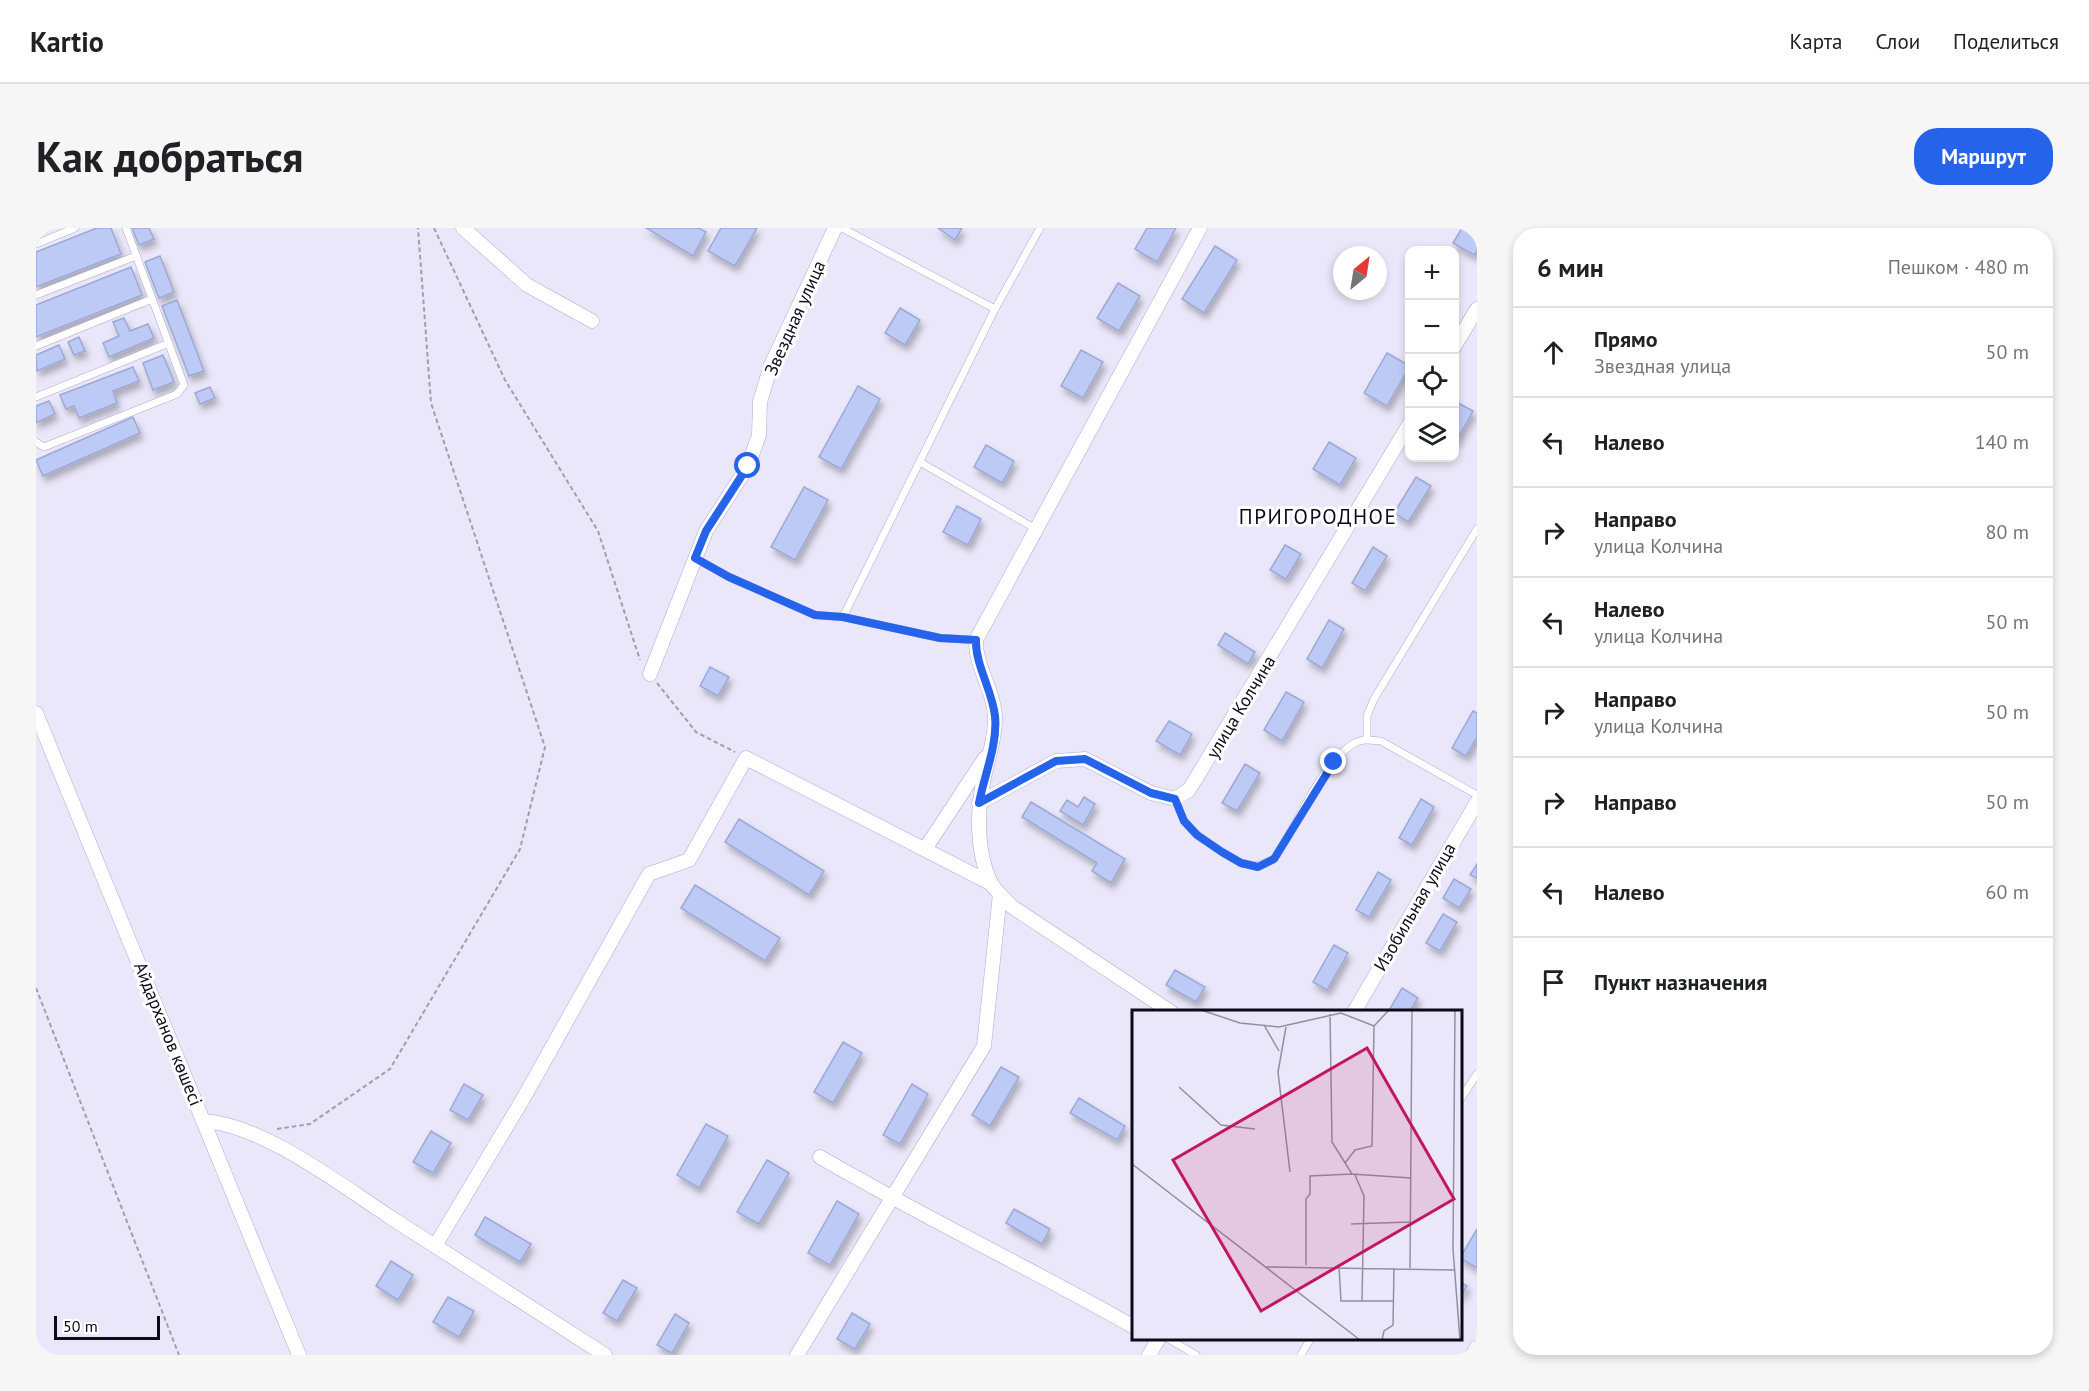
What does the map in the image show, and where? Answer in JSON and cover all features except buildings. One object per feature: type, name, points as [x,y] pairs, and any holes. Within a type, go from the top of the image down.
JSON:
[{"type":"street","points":[[463,228],[527,285],[592,321]]},
{"type":"street","name":"Звездная улица","points":[[650,674],[706,531],[748,466],[759,435],[760,402],[771,365],[835,228]]},
{"type":"street","points":[[990,883],[980,837],[979,803],[993,746],[995,717],[985,672],[975,656],[976,640],[1200,228]]},
{"type":"street","points":[[1459,340],[1477,309]]},
{"type":"street","name":"улица Колчина","points":[[1175,799],[1189,790],[1211,758],[1405,431]]},
{"type":"street","name":"Айдарханов көшесі","points":[[36,713],[299,1355]]},
{"type":"street","points":[[925,849],[993,746]]},
{"type":"street","points":[[435,1246],[523,1099],[649,874],[689,860],[746,758],[990,883],[1011,906],[1169,1010]]},
{"type":"street","points":[[979,803],[1056,761],[1085,759],[1151,793],[1175,799]]},
{"type":"street","name":"Изобильная улица","points":[[1355,1010],[1477,802]]},
{"type":"street","points":[[797,1355],[984,1046],[1000,894]]},
{"type":"street","points":[[204,1121],[224,1122],[251,1133],[315,1169],[605,1355]]},
{"type":"street","points":[[820,1157],[891,1199],[1047,1278],[1132,1326]]},
{"type":"street","points":[[1149,1355],[1159,1340]]},
{"type":"street","points":[[1472,1355],[1477,1347]]},
{"type":"lane","points":[[36,244],[75,228]]},
{"type":"lane","points":[[36,442],[44,447],[177,394],[184,385],[126,228]]},
{"type":"lane","points":[[842,228],[995,309]]},
{"type":"lane","points":[[843,617],[995,309],[1040,228]]},
{"type":"lane","points":[[36,295],[136,256]]},
{"type":"lane","points":[[36,346],[152,299]]},
{"type":"lane","points":[[36,397],[169,343]]},
{"type":"lane","points":[[920,462],[1036,529]]},
{"type":"lane","points":[[1367,739],[1367,716],[1374,699],[1477,530]]},
{"type":"lane","points":[[695,558],[729,577],[815,615],[843,617],[940,638],[976,640]]},
{"type":"lane","points":[[1175,799],[1184,821],[1197,835],[1241,863],[1258,867],[1274,859],[1334,762],[1354,743],[1367,739],[1381,741],[1477,795]]},
{"type":"lane","points":[[1462,1098],[1477,1074]]},
{"type":"lane","points":[[1162,1340],[1196,1355]]},
{"type":"lane","points":[[1301,1355],[1310,1340]]},
{"type":"path","points":[[275,1129],[310,1124],[390,1070],[520,849],[545,747],[431,403],[418,228]]},
{"type":"path","points":[[434,228],[505,380],[598,531],[641,663],[696,732],[746,758]]},
{"type":"path","points":[[36,988],[179,1355]]},
{"type":"district","name":"ПРИГОРОДНОЕ","points":[[1318,517]]},
{"type":"route","points":[[748,466],[706,531],[695,558],[729,577],[815,615],[843,617],[940,638],[976,640],[975,656],[985,672],[995,717],[993,746],[979,803],[1056,761],[1085,759],[1151,793],[1175,799],[1184,821],[1197,835],[1241,863],[1258,867],[1274,859],[1334,762]]}]
